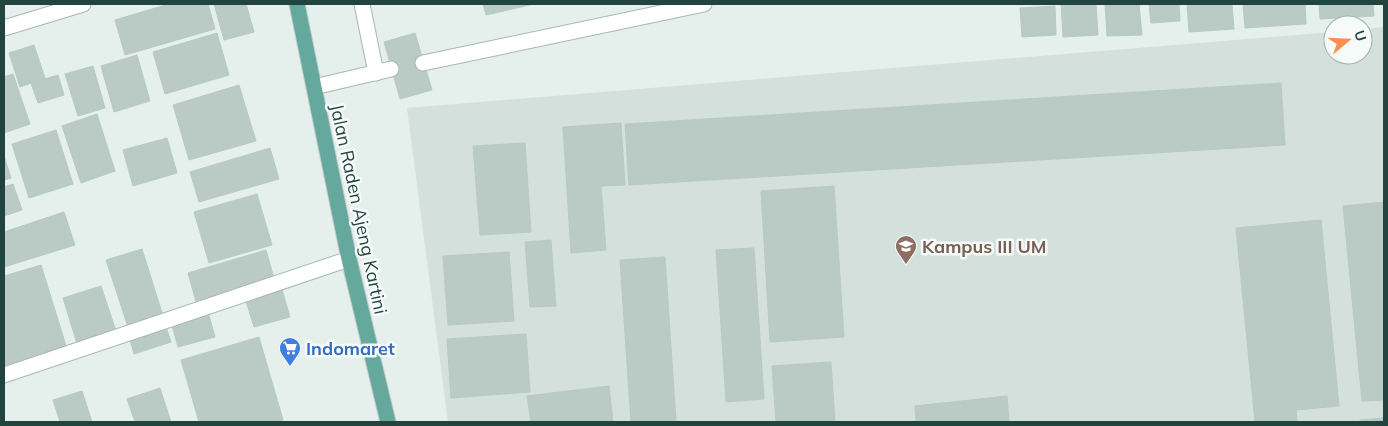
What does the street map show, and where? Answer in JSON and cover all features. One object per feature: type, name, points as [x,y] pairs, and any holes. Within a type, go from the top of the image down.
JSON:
[{"type":"main road","name":"Jalan Raden Ajeng Kartini","points":[[298,4],[349,258],[388,422]]},
{"type":"street","points":[[4,28],[83,4]]},
{"type":"street","points":[[362,4],[376,73]]},
{"type":"street","points":[[424,62],[704,4]]},
{"type":"street","points":[[314,87],[391,69]]},
{"type":"street","points":[[4,375],[349,258]]},
{"type":"shaded area","name":"Kampus III UM","points":[[1384,27],[1384,422],[448,422],[407,108],[1323,33],[1323,65],[1373,65],[1373,28]]},
{"type":"building","points":[[169,4],[208,4],[215,29],[125,55],[115,20]]},
{"type":"building","points":[[214,4],[246,4],[254,32],[224,40]]},
{"type":"building","points":[[483,4],[534,4],[486,15]]},
{"type":"building","points":[[1061,4],[1096,4],[1098,35],[1063,37]]},
{"type":"building","points":[[1105,4],[1139,4],[1142,35],[1107,36]]},
{"type":"building","points":[[1149,4],[1179,4],[1180,21],[1151,23]]},
{"type":"building","points":[[1187,4],[1232,4],[1234,29],[1189,32]]},
{"type":"building","points":[[1243,4],[1305,4],[1306,24],[1245,28]]},
{"type":"building","points":[[1319,4],[1373,4],[1374,16],[1323,15],[1323,19],[1320,19]]},
{"type":"building","points":[[1055,6],[1056,35],[1022,37],[1020,8]]},
{"type":"building","points":[[217,33],[229,75],[165,94],[153,52]]},
{"type":"building","points":[[415,33],[432,90],[400,99],[384,42]]},
{"type":"building","points":[[34,45],[45,78],[20,87],[9,53]]},
{"type":"building","points":[[137,55],[150,101],[114,112],[101,66]]},
{"type":"building","points":[[93,66],[105,108],[78,116],[65,74]]},
{"type":"building","points":[[13,74],[30,124],[4,133],[4,77]]},
{"type":"building","points":[[58,75],[64,95],[38,103],[31,83]]},
{"type":"building","points":[[1281,83],[1285,145],[629,185],[625,124]]},
{"type":"building","points":[[239,85],[256,141],[189,160],[173,105]]},
{"type":"building","points":[[97,114],[115,171],[81,183],[62,126]]},
{"type":"building","points":[[621,123],[625,185],[601,186],[606,250],[571,253],[563,127]]},
{"type":"building","points":[[56,130],[73,184],[29,198],[12,144]]},
{"type":"building","points":[[167,138],[177,173],[133,186],[123,150]]},
{"type":"building","points":[[525,143],[531,232],[480,235],[473,146]]},
{"type":"building","points":[[270,148],[279,179],[199,202],[190,172]]},
{"type":"building","points":[[4,156],[11,178],[4,180]]},
{"type":"building","points":[[13,184],[22,210],[4,216],[4,187]]},
{"type":"building","points":[[834,186],[844,337],[770,342],[761,191]]},
{"type":"building","points":[[257,194],[272,245],[209,263],[194,212]]},
{"type":"building","points":[[1384,202],[1384,400],[1362,401],[1343,206]]},
{"type":"building","points":[[64,212],[75,245],[4,267],[4,232]]},
{"type":"building","points":[[1321,220],[1339,406],[1296,410],[1297,422],[1255,422],[1236,228]]},
{"type":"building","points":[[551,240],[556,306],[530,307],[525,242]]},
{"type":"building","points":[[754,248],[764,399],[726,402],[716,250]]},
{"type":"building","points":[[142,249],[164,319],[129,330],[106,260]]},
{"type":"building","points":[[266,250],[275,282],[197,305],[188,273]]},
{"type":"building","points":[[509,252],[514,321],[448,325],[443,256]]},
{"type":"building","points":[[665,257],[676,422],[631,422],[620,260]]},
{"type":"building","points":[[41,265],[67,349],[4,369],[4,276]]},
{"type":"building","points":[[101,286],[117,334],[78,347],[63,298]]},
{"type":"building","points":[[282,290],[290,317],[254,327],[246,301]]},
{"type":"building","points":[[208,312],[215,337],[178,347],[171,322]]},
{"type":"building","points":[[165,324],[171,342],[134,354],[129,336]]},
{"type":"building","points":[[526,334],[530,392],[451,398],[447,339]]},
{"type":"building","points":[[259,337],[283,420],[276,422],[199,422],[181,360]]},
{"type":"building","points":[[831,362],[835,422],[776,422],[772,366]]},
{"type":"building","points":[[609,386],[613,422],[531,422],[527,396]]},
{"type":"building","points":[[160,388],[171,422],[135,422],[127,399]]},
{"type":"building","points":[[82,391],[92,422],[60,422],[53,400]]},
{"type":"building","points":[[1007,396],[1009,422],[916,422],[915,406]]},
{"type":"building","points":[[1384,418],[1384,422],[1360,422],[1360,420]]},
{"type":"place","name":"Kampus III UM","points":[[906,265]]},
{"type":"place","name":"Indomaret","points":[[290,367]]}]
